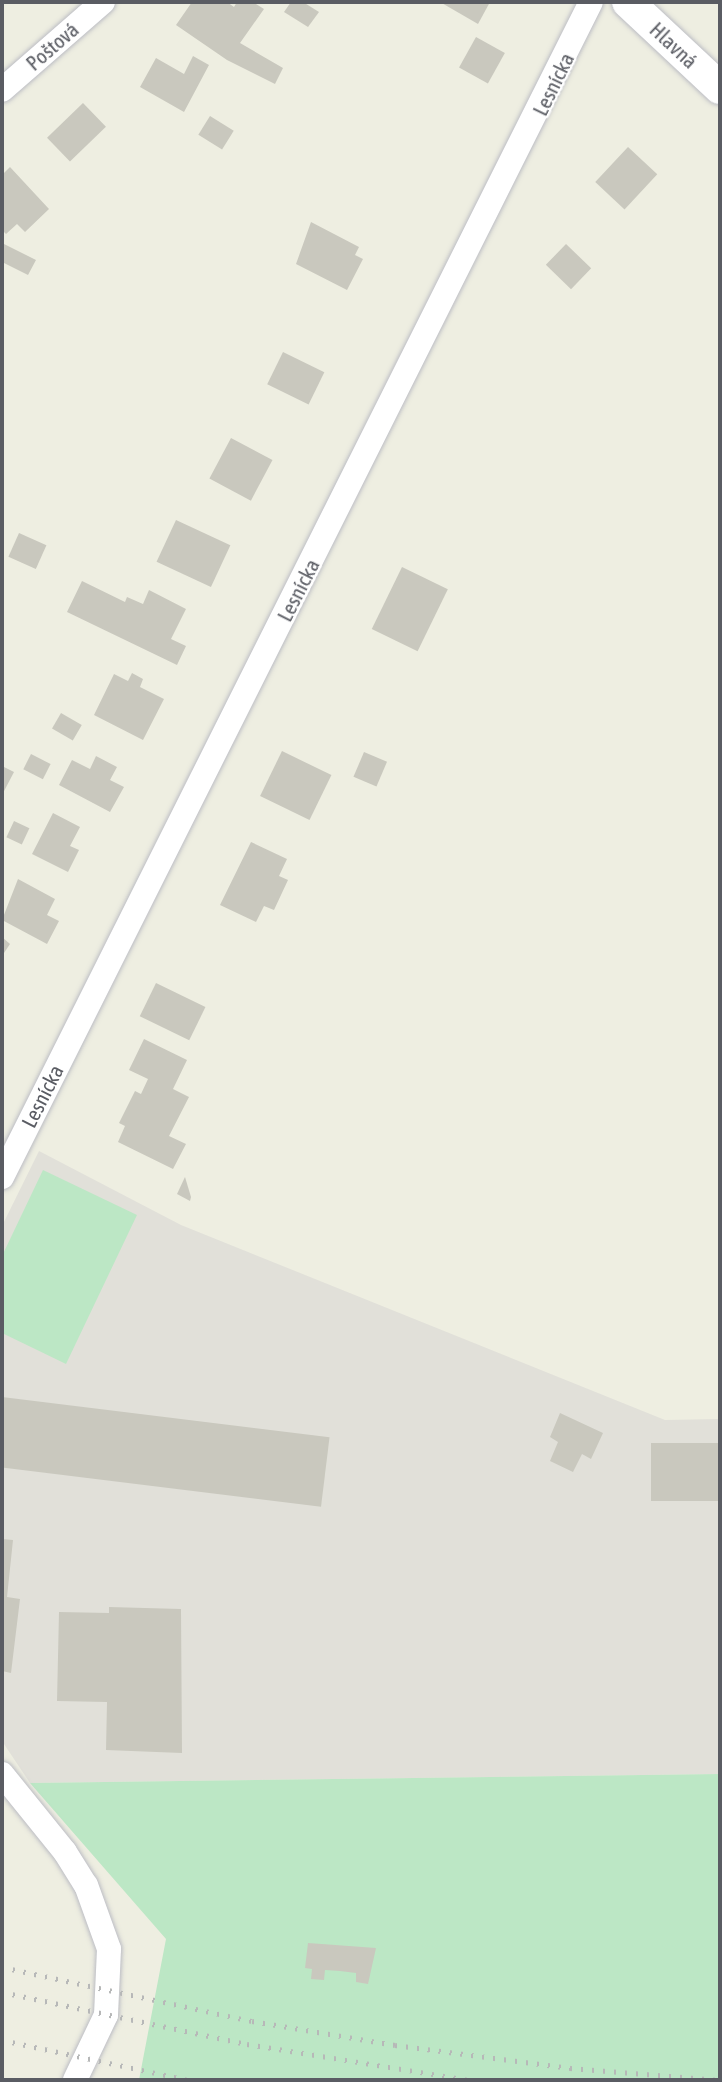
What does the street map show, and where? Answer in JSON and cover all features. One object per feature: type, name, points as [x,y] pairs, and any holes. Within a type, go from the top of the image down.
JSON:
[{"type":"street","name":"Poštová","points":[[2,90],[103,2]]},
{"type":"street","name":"Lesnícka","points":[[2,1177],[591,2]]},
{"type":"street","name":"Hlavná","points":[[628,2],[720,88]]},
{"type":"street","points":[[2,1774],[72,1863],[101,1919],[109,1949],[106,2015],[75,2080]]},
{"type":"shaded area","points":[[39,1151],[181,1225],[665,1420],[720,1419],[720,1774],[30,1783],[2,1741],[2,1226]]},
{"type":"green space","points":[[43,1170],[137,1215],[66,1364],[2,1333],[2,1256]]},
{"type":"green space","points":[[720,1774],[720,2080],[139,2080],[166,1939],[30,1783]]},
{"type":"building","points":[[192,2],[227,2],[234,7],[237,2],[253,2],[264,9],[240,43],[283,68],[275,84],[227,60],[176,25]]},
{"type":"building","points":[[291,2],[303,2],[319,12],[308,27],[284,12]]},
{"type":"building","points":[[440,2],[490,2],[478,24]]},
{"type":"building","points":[[476,37],[505,53],[488,84],[459,68]]},
{"type":"building","points":[[193,56],[209,65],[184,112],[140,87],[156,58],[184,74]]},
{"type":"building","points":[[83,103],[106,127],[70,161],[47,138]]},
{"type":"building","points":[[210,116],[234,131],[222,149],[198,135]]},
{"type":"building","points":[[628,147],[657,174],[625,209],[595,182]]},
{"type":"building","points":[[10,167],[49,209],[25,232],[17,224],[6,234],[2,230],[2,175]]},
{"type":"building","points":[[311,222],[359,247],[355,255],[363,259],[347,290],[296,264]]},
{"type":"building","points":[[2,243],[36,260],[28,275],[2,262]]},
{"type":"building","points":[[566,244],[591,268],[571,289],[546,265]]},
{"type":"building","points":[[283,352],[324,372],[309,405],[267,384]]},
{"type":"building","points":[[231,438],[272,460],[251,501],[209,479]]},
{"type":"building","points":[[176,520],[230,545],[211,587],[157,562]]},
{"type":"building","points":[[19,533],[46,545],[36,569],[8,557]]},
{"type":"building","points":[[402,567],[448,589],[418,651],[372,629]]},
{"type":"building","points":[[82,581],[125,602],[127,597],[143,604],[149,590],[186,609],[171,639],[186,646],[177,665],[67,612]]},
{"type":"building","points":[[132,673],[143,679],[140,687],[164,699],[143,740],[94,715],[114,674],[128,681]]},
{"type":"building","points":[[61,713],[82,725],[73,741],[52,729]]},
{"type":"building","points":[[282,751],[331,775],[310,820],[260,796]]},
{"type":"building","points":[[364,752],[387,762],[376,787],[353,777]]},
{"type":"building","points":[[31,754],[51,764],[43,779],[23,769]]},
{"type":"building","points":[[96,756],[117,767],[110,780],[124,787],[110,812],[59,785],[72,760],[90,769]]},
{"type":"building","points":[[2,766],[14,772],[2,795]]},
{"type":"building","points":[[53,813],[80,827],[70,846],[79,850],[68,872],[32,854]]},
{"type":"building","points":[[14,821],[29,828],[22,844],[6,837]]},
{"type":"building","points":[[251,842],[287,859],[279,876],[288,880],[274,910],[264,906],[256,922],[220,905]]},
{"type":"building","points":[[18,879],[55,899],[47,915],[59,921],[47,944],[2,920]]},
{"type":"building","points":[[2,937],[10,944],[2,956]]},
{"type":"building","points":[[156,983],[205,1007],[189,1040],[140,1016]]},
{"type":"building","points":[[144,1039],[187,1060],[173,1089],[189,1097],[169,1136],[186,1144],[173,1169],[118,1142],[125,1126],[119,1123],[135,1091],[141,1094],[148,1079],[129,1070]]},
{"type":"building","points":[[185,1177],[191,1197],[190,1201],[177,1194]]},
{"type":"building","points":[[2,1397],[330,1437],[321,1507],[2,1468]]},
{"type":"building","points":[[560,1413],[603,1433],[591,1459],[582,1454],[573,1472],[550,1461],[558,1442],[550,1437]]},
{"type":"building","points":[[651,1443],[720,1443],[720,1501],[651,1501]]},
{"type":"building","points":[[2,1539],[13,1540],[7,1597],[20,1599],[11,1673],[2,1671]]},
{"type":"building","points":[[109,1607],[181,1609],[182,1753],[106,1750],[107,1702],[57,1701],[59,1612],[109,1613]]},
{"type":"building","points":[[308,1943],[376,1948],[368,1984],[356,1982],[356,1973],[340,1971],[325,1970],[324,1980],[311,1979],[312,1969],[305,1968]]},
{"type":"railway","points":[[2,1967],[252,2021],[395,2045],[570,2068],[720,2080]]},
{"type":"railway","points":[[2,1992],[247,2044],[470,2080]]},
{"type":"railway","points":[[2,2040],[188,2080]]}]
